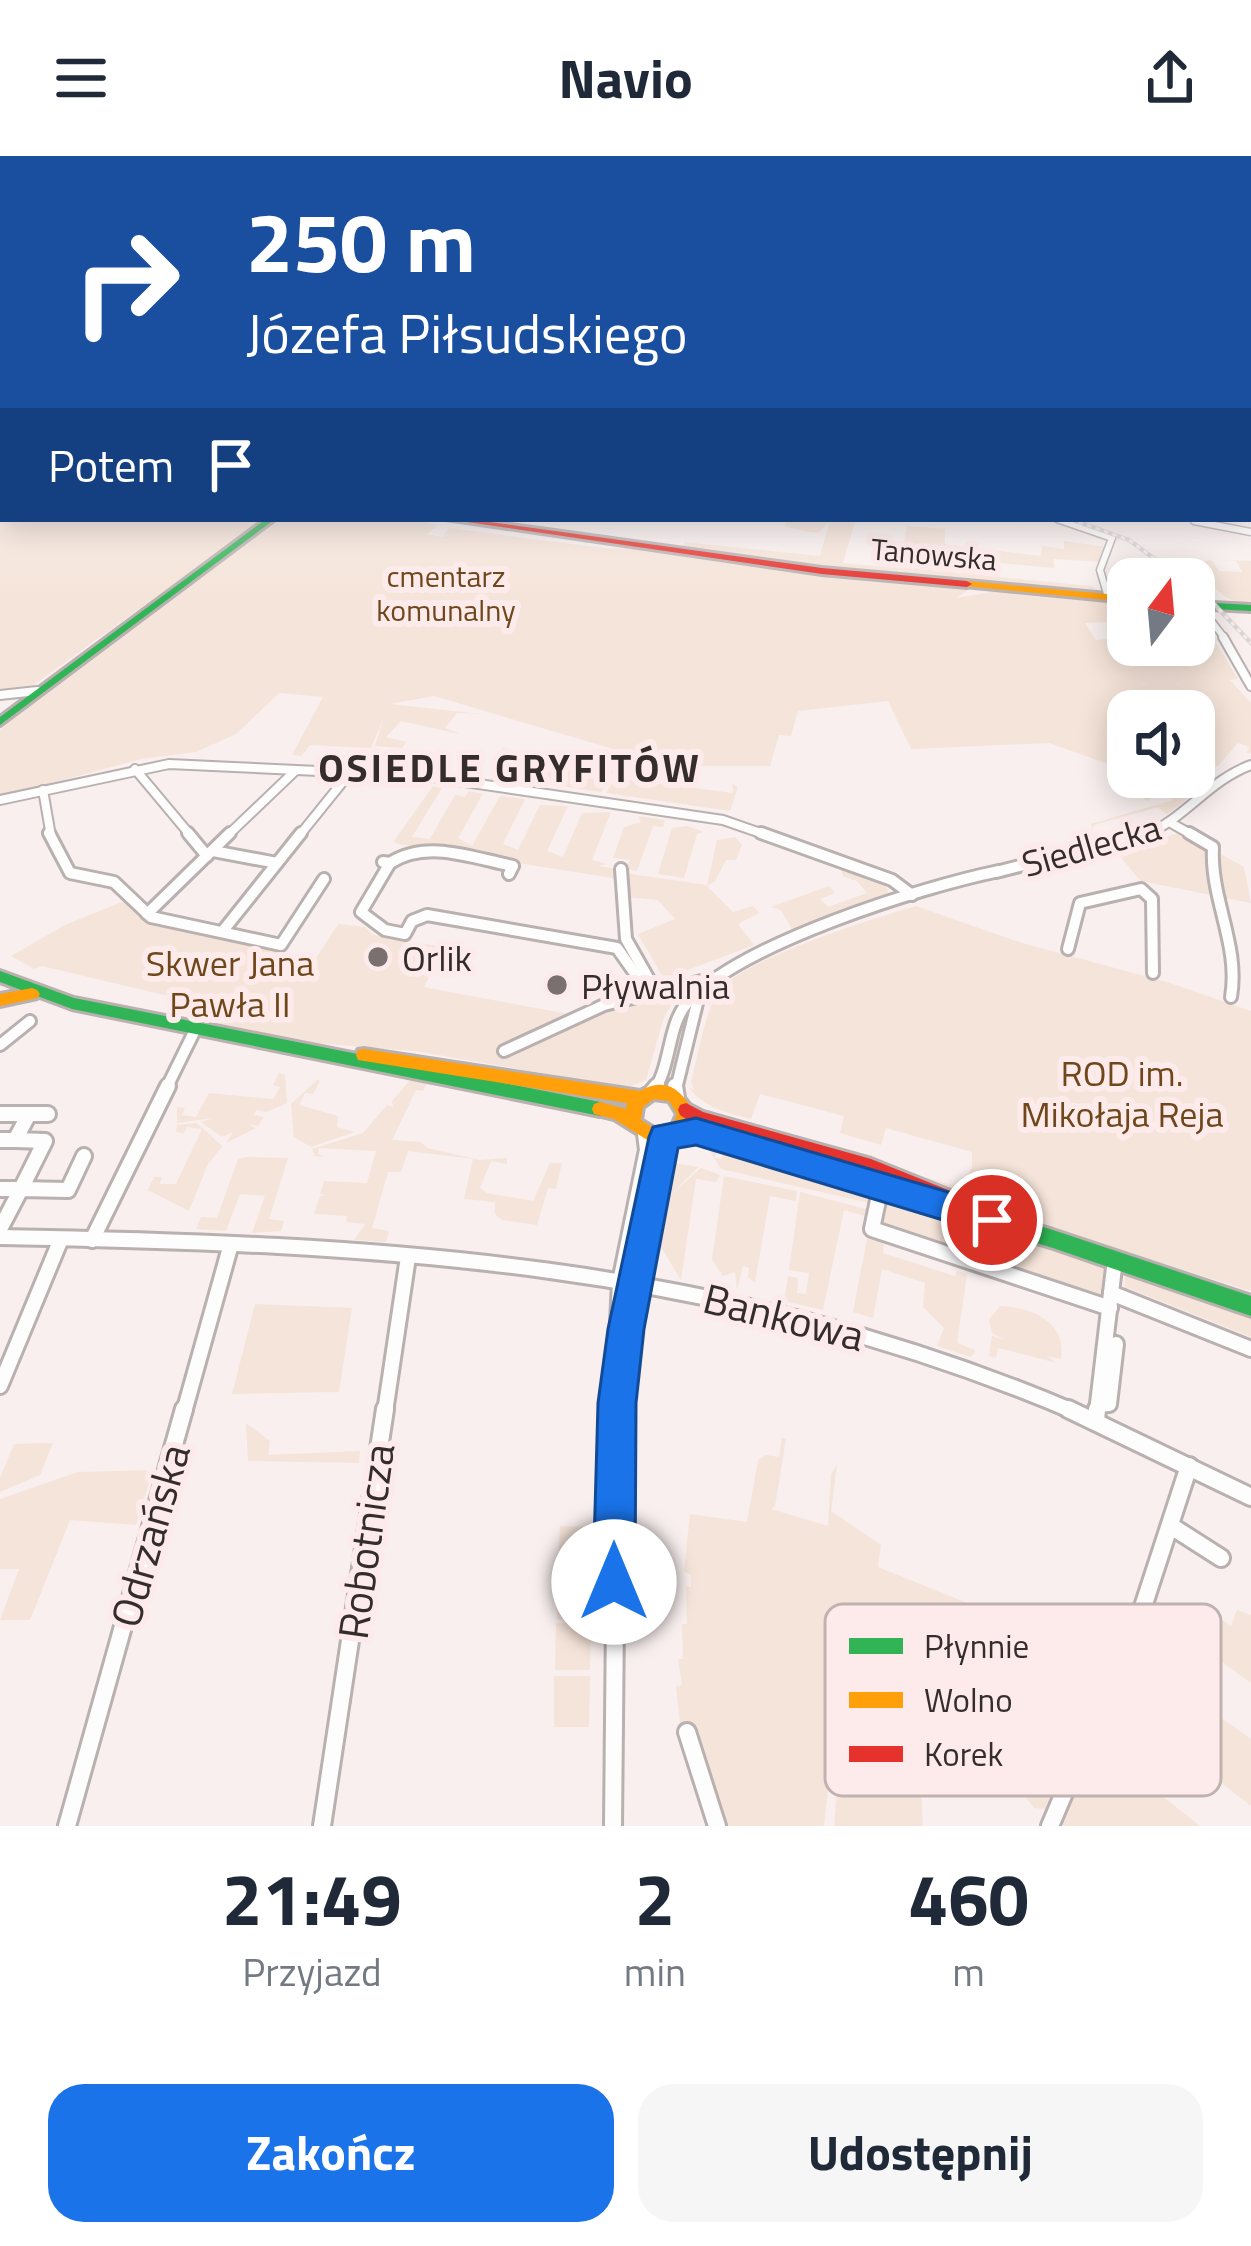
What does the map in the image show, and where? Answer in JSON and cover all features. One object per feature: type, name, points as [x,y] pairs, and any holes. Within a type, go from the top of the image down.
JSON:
[{"type":"street","points":[[0,722],[267,522]]},
{"type":"street","name":"Tanowska","points":[[471,522],[806,569],[1107,597]]},
{"type":"street","points":[[1068,522],[1112,538],[1100,572],[1107,594]]},
{"type":"street","points":[[1205,522],[1251,532]]},
{"type":"street","points":[[1215,607],[1249,610]]},
{"type":"street","points":[[1215,628],[1239,657],[1251,686]]},
{"type":"street","points":[[0,695],[37,691]]},
{"type":"street","points":[[0,800],[135,769],[183,764],[435,777],[723,820],[892,880],[912,895]]},
{"type":"street","name":"Siedlecka","points":[[912,895],[932,885],[1128,841],[1172,824],[1236,770],[1251,767]]},
{"type":"street","points":[[135,769],[210,853],[277,863]]},
{"type":"street","points":[[147,914],[295,771]]},
{"type":"street","points":[[222,932],[349,774]]},
{"type":"street","points":[[44,790],[46,827],[66,869],[75,876],[114,882],[147,914],[281,945],[324,879]]},
{"type":"street","points":[[1172,824],[1213,847],[1235,984],[1231,997]]},
{"type":"street","points":[[509,874],[513,866],[417,850],[400,854],[387,862],[362,916],[385,930],[405,934],[412,921],[427,915],[617,948],[651,991]]},
{"type":"street","points":[[621,869],[626,939],[651,991]]},
{"type":"street","name":"Siedlecka","points":[[504,1051],[651,991],[706,983],[743,958],[912,895],[999,871]]},
{"type":"street","name":"Siedlecka","points":[[892,880],[932,885]]},
{"type":"street","points":[[1069,949],[1080,904],[1141,889],[1152,898],[1153,973]]},
{"type":"street","points":[[627,1283],[623,1260],[647,1150],[639,1127],[646,1095],[659,1084],[684,1006],[706,983]]},
{"type":"street","points":[[613,1826],[617,1403],[627,1283],[671,1134],[685,1122],[676,1085],[706,983]]},
{"type":"street","points":[[3,987],[618,1113],[639,1127],[671,1134],[696,1132],[992,1220],[1251,1306]]},
{"type":"street","points":[[0,1045],[30,1021]]},
{"type":"street","points":[[92,1240],[196,1028]]},
{"type":"street","points":[[292,1047],[646,1095],[898,1177],[992,1220]]},
{"type":"street","points":[[0,1114],[48,1114]]},
{"type":"street","points":[[7,1140],[29,1114]]},
{"type":"street","points":[[0,1233],[45,1141],[7,1140]]},
{"type":"street","points":[[0,1189],[68,1190],[84,1156]]},
{"type":"street","points":[[881,1186],[872,1228],[1110,1300],[1251,1349]]},
{"type":"street","name":"Bankowa","points":[[0,1233],[408,1256],[595,1278],[777,1310],[878,1338],[1097,1413],[1251,1497]]},
{"type":"street","points":[[0,1386],[61,1239]]},
{"type":"street","name":"Odrzańska","points":[[68,1826],[231,1244]]},
{"type":"street","name":"Robotnicza","points":[[322,1826],[408,1256]]},
{"type":"street","points":[[1097,1413],[1115,1259]]},
{"type":"street","points":[[595,1278],[623,1260]]},
{"type":"street","points":[[1097,1413],[1109,1404],[1116,1345]]},
{"type":"street","points":[[1144,1604],[1190,1466]]},
{"type":"street","points":[[1171,1526],[1221,1558]]},
{"type":"street","points":[[687,1732],[717,1826]]},
{"type":"street","points":[[1050,1826],[1063,1796]]},
{"type":"green space","points":[[0,522],[260,522],[35,684],[0,692]]},
{"type":"green space","name":"cmentarz komunalny","points":[[275,522],[424,522],[438,525],[427,534],[442,537],[449,528],[603,548],[648,549],[802,572],[973,587],[956,598],[1003,590],[1107,600],[1107,622],[1085,623],[1096,640],[1107,639],[1107,666],[1215,666],[1215,641],[1238,679],[1230,680],[1251,703],[1251,753],[1246,753],[1250,747],[1238,743],[1215,767],[1215,690],[1107,690],[1107,764],[1049,743],[911,749],[888,701],[798,711],[791,736],[779,735],[770,766],[701,766],[620,751],[434,696],[389,704],[481,714],[457,713],[445,728],[460,734],[401,721],[386,737],[406,742],[402,748],[375,746],[384,717],[371,748],[310,745],[302,756],[292,755],[323,697],[279,693],[236,734],[196,752],[141,759],[0,797],[0,730],[49,686]]},
{"type":"green space","points":[[786,522],[855,522],[843,563],[898,568],[907,526],[945,529],[945,544],[1040,556],[1043,546],[1064,549],[1064,541],[1107,547],[1100,562],[1054,559],[1054,568],[988,562],[988,576],[1092,586],[1103,593],[839,571],[681,549],[685,542],[820,556],[829,523],[818,533],[784,526]]},
{"type":"green space","points":[[1216,560],[1251,561],[1251,605],[1215,587],[1215,566],[1219,571],[1242,572],[1236,561]]},
{"type":"green space","points":[[502,748],[614,770],[601,792],[493,776]]},
{"type":"green space","points":[[622,767],[627,769],[618,778],[733,793],[732,783],[738,787],[730,811],[606,793]]},
{"type":"green space","points":[[433,786],[442,788],[412,837],[430,839],[455,795],[465,797],[469,791],[483,794],[458,838],[472,846],[500,796],[525,799],[503,844],[518,850],[540,805],[568,806],[547,851],[563,857],[582,813],[611,812],[592,860],[616,869],[619,879],[398,844],[394,841]]},
{"type":"green space","points":[[1188,798],[1167,814],[1158,807],[1094,825],[1092,830],[1091,824]]},
{"type":"green space","points":[[638,816],[665,820],[663,827],[653,826],[637,871],[616,867],[630,860],[613,858],[624,827],[641,822]]},
{"type":"green space","points":[[687,826],[704,832],[697,834],[684,878],[658,874],[672,828]]},
{"type":"green space","points":[[1181,832],[1244,867],[1251,903],[1141,881],[1117,853]]},
{"type":"green space","points":[[735,837],[742,845],[736,860],[726,860],[707,886],[733,912],[753,906],[759,913],[738,924],[754,945],[664,979],[638,934],[675,919],[658,900],[626,897],[624,873],[707,885],[717,840]]},
{"type":"green space","points":[[841,869],[887,887],[888,893],[793,931],[781,910],[771,907],[829,886],[835,893],[820,899],[828,907],[867,893],[857,881],[843,876]]},
{"type":"green space","name":"Skwer Jana Pawła II","points":[[124,901],[140,912],[281,951],[301,958],[298,964],[311,966],[338,924],[365,927],[373,935],[444,947],[424,987],[589,1018],[682,987],[664,1017],[646,1080],[627,1088],[415,1051],[313,1043],[202,1021],[201,1014],[183,1005],[185,1000],[42,966],[34,969],[11,956],[65,925]]},
{"type":"green space","name":"ROD im. Mikołaja Reja","points":[[916,906],[1251,1011],[1251,1291],[999,1212],[925,1177],[963,1188],[972,1152],[886,1128],[881,1145],[840,1133],[844,1116],[760,1094],[751,1119],[709,1105],[689,1088],[694,1089],[691,1082],[710,1010],[718,992],[732,979],[810,941]]},
{"type":"green space","points":[[279,1073],[285,1075],[287,1103],[266,1112],[256,1110],[254,1115],[264,1117],[258,1126],[248,1124],[256,1128],[226,1143],[233,1132],[222,1137],[201,1122],[213,1118],[177,1123],[177,1107],[185,1108],[182,1115],[196,1117],[209,1093],[273,1099],[280,1087],[273,1085]]},
{"type":"green space","points":[[317,1080],[313,1094],[305,1093],[299,1105],[338,1116],[337,1127],[355,1132],[311,1147],[294,1137],[291,1104]]},
{"type":"green space","points":[[410,1080],[427,1083],[423,1091],[416,1090],[392,1140],[421,1142],[427,1148],[480,1160],[507,1158],[507,1164],[491,1161],[480,1188],[487,1193],[533,1201],[550,1163],[562,1163],[556,1189],[548,1188],[537,1225],[502,1220],[495,1214],[495,1202],[464,1199],[473,1159],[408,1151],[401,1172],[388,1172],[372,1228],[389,1231],[386,1242],[354,1240],[365,1224],[346,1222],[347,1216],[314,1214],[320,1196],[327,1195],[320,1194],[324,1181],[367,1183],[376,1151],[319,1148],[318,1154],[325,1157],[315,1156],[312,1149],[363,1133],[387,1105],[393,1107],[392,1101]]},
{"type":"green space","points":[[197,1123],[222,1146],[207,1166],[189,1211],[148,1190],[154,1177],[162,1177],[160,1184],[176,1184],[202,1129],[187,1127],[184,1133],[176,1132],[177,1125]]},
{"type":"green space","points":[[709,1149],[716,1151],[715,1158],[721,1159],[723,1153],[876,1194],[874,1204],[721,1169]]},
{"type":"green space","points":[[288,1158],[269,1219],[284,1221],[281,1231],[252,1233],[265,1196],[240,1194],[226,1231],[196,1229],[201,1217],[217,1218],[238,1159]]},
{"type":"green space","points":[[674,1163],[698,1167],[671,1195],[701,1168],[720,1175],[716,1182],[696,1179],[681,1280],[659,1244]]},
{"type":"green space","points":[[724,1176],[797,1191],[796,1201],[770,1196],[755,1282],[743,1266],[737,1290],[735,1272],[723,1276],[712,1259]]},
{"type":"green space","points":[[800,1192],[866,1209],[865,1216],[844,1210],[823,1310],[784,1301],[788,1276],[798,1278],[797,1293],[806,1294],[809,1273],[789,1270]]},
{"type":"green space","points":[[882,1196],[1110,1267],[1105,1296],[995,1265],[990,1252],[955,1242],[943,1248],[880,1225]]},
{"type":"green space","points":[[868,1234],[884,1239],[883,1253],[955,1276],[957,1271],[967,1274],[957,1343],[975,1350],[974,1354],[970,1357],[937,1346],[944,1328],[923,1307],[925,1283],[882,1269],[873,1318],[853,1312]]},
{"type":"green space","points":[[1125,1273],[1251,1317],[1251,1337],[1128,1288],[1124,1295]]},
{"type":"green space","points":[[255,1304],[352,1308],[339,1392],[232,1394]]},
{"type":"green space","points":[[1000,1306],[1045,1319],[1058,1335],[1061,1359],[1046,1356],[1057,1363],[998,1348],[996,1358],[989,1356],[992,1336],[1005,1340],[992,1333],[989,1319]]},
{"type":"green space","points":[[246,1423],[270,1441],[268,1455],[360,1451],[359,1463],[248,1461]]},
{"type":"green space","points":[[782,1438],[786,1439],[771,1509],[828,1526],[831,1474],[837,1465],[831,1511],[881,1545],[878,1567],[970,1604],[825,1604],[824,1826],[724,1826],[689,1727],[680,1724],[676,1686],[682,1685],[678,1659],[683,1659],[682,1624],[687,1624],[686,1587],[691,1587],[691,1575],[684,1571],[690,1514],[747,1522],[758,1460],[766,1455],[779,1457]]},
{"type":"green space","points":[[53,1443],[40,1475],[0,1492],[0,1478],[14,1444]]},
{"type":"green space","points":[[153,1470],[136,1525],[70,1520],[30,1620],[0,1620],[19,1569],[0,1569],[0,1499],[78,1472]]},
{"type":"green space","points":[[560,1526],[596,1527],[592,1568],[558,1569]]},
{"type":"green space","points":[[558,1572],[592,1572],[591,1620],[557,1619]]},
{"type":"green space","points":[[1237,1610],[1251,1615],[1251,1683],[1221,1661],[1221,1619],[1231,1626]]},
{"type":"green space","points":[[556,1623],[591,1623],[590,1670],[555,1670]]},
{"type":"green space","points":[[554,1676],[590,1676],[589,1727],[554,1727]]},
{"type":"green space","points":[[1221,1718],[1251,1739],[1251,1806],[1221,1783]]},
{"type":"green space","points":[[837,1796],[921,1796],[923,1826],[834,1826]]},
{"type":"green space","points":[[1025,1796],[1052,1796],[1047,1809],[1034,1808]]},
{"type":"green space","points":[[1069,1796],[1162,1796],[1200,1826],[1063,1826]]},
{"type":"railway","points":[[1078,522],[1129,540],[1153,558]]},
{"type":"railway","points":[[1215,605],[1251,643]]},
{"type":"traffic: fast","points":[[0,722],[267,522]]},
{"type":"traffic: fast","points":[[1215,606],[1251,608]]},
{"type":"traffic: fast","points":[[0,976],[72,1003],[600,1109]]},
{"type":"traffic: fast","points":[[677,1132],[696,1132],[1053,1239],[1251,1306]]},
{"type":"traffic: slow","points":[[967,584],[1107,597]]},
{"type":"traffic: slow","points":[[0,1000],[32,994]]},
{"type":"traffic: slow","points":[[364,1055],[639,1098]]},
{"type":"traffic: slow","points":[[600,1109],[618,1113],[652,1136],[677,1132],[686,1113],[674,1095],[652,1092],[635,1103],[633,1120]]},
{"type":"traffic: jam","points":[[471,522],[822,571],[967,584]]},
{"type":"traffic: jam","points":[[686,1110],[698,1118],[871,1167],[952,1200]]},
{"type":"place","name":"Orlik","points":[[378,957]]},
{"type":"place","name":"Pływalnia","points":[[557,985]]},
{"type":"district","name":"OSIEDLE GRYFITÓW","points":[[510,767]]},
{"type":"route","points":[[614,1582],[617,1403],[626,1329],[664,1137],[683,1130],[696,1132],[992,1220]]}]
